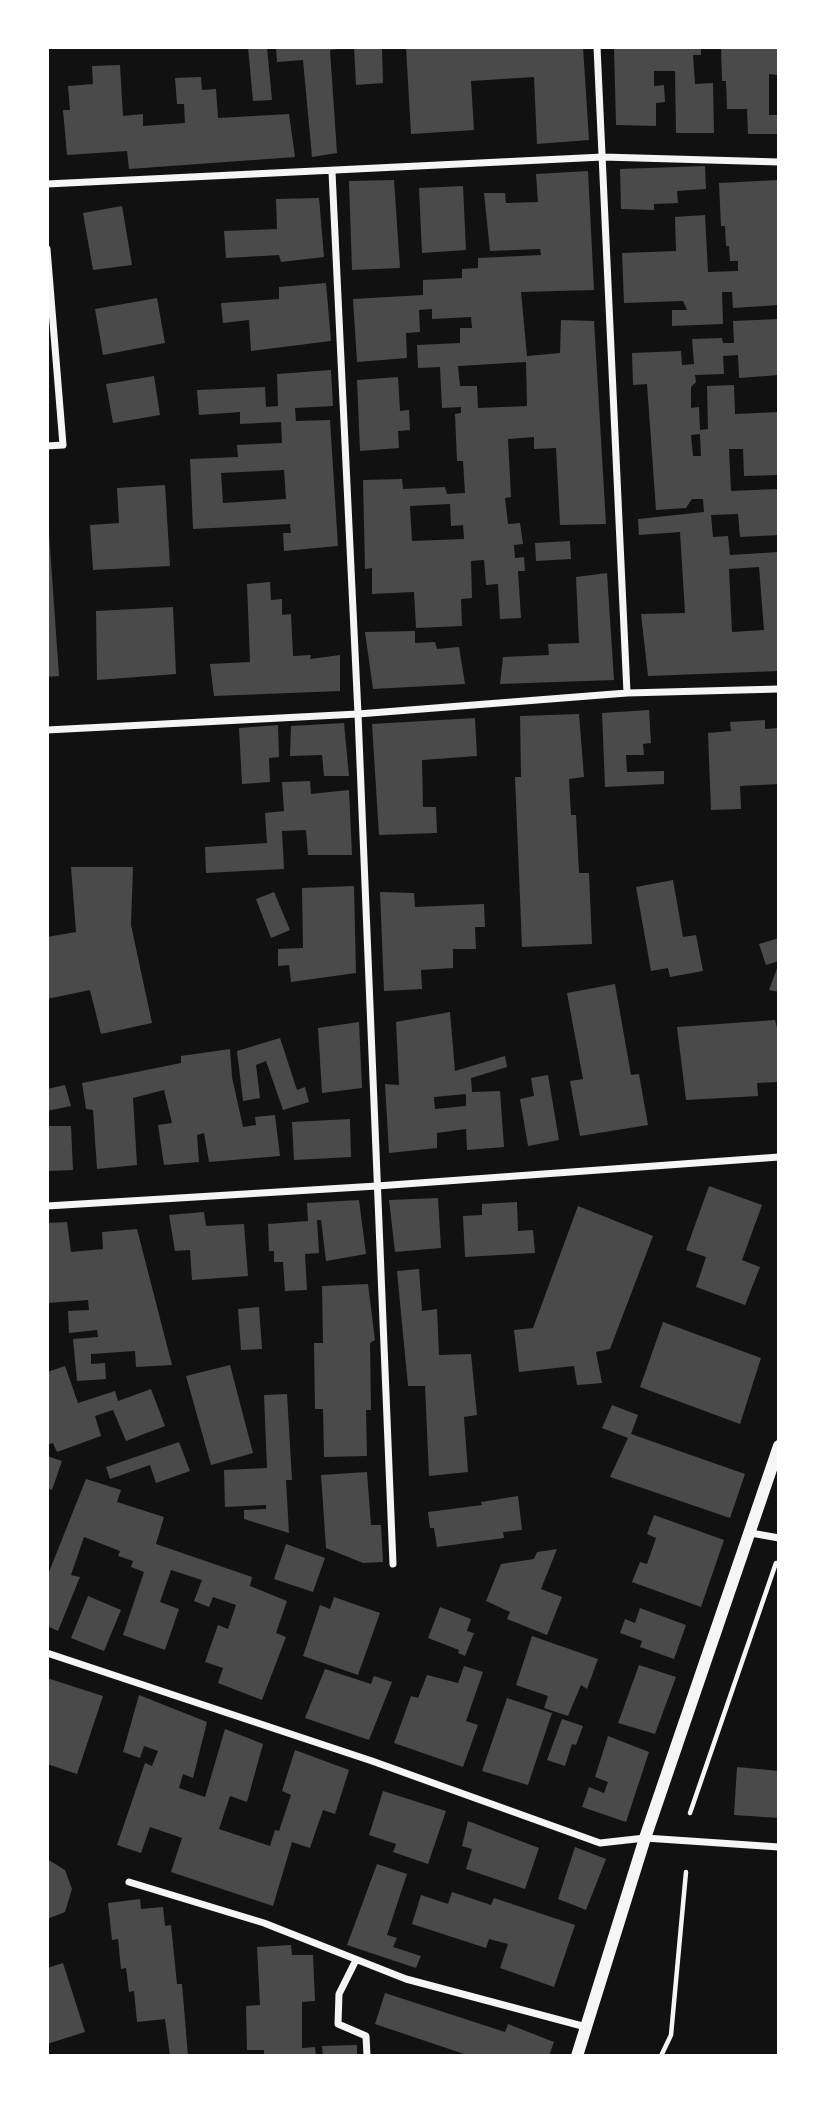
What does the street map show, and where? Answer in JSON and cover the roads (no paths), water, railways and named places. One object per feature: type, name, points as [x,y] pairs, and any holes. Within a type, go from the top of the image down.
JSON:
[{"type":"street","points":[[597,47],[627,693]]},
{"type":"street","points":[[47,184],[603,157],[779,162]]},
{"type":"street","points":[[332,172],[358,714],[393,1564]]},
{"type":"street","points":[[47,249],[63,445],[47,446]]},
{"type":"street","points":[[47,730],[358,714],[627,693],[779,689]]},
{"type":"street","points":[[47,1206],[779,1157]]},
{"type":"street","points":[[577,2056],[645,1838],[779,1446]]},
{"type":"street","points":[[751,1533],[779,1538]]},
{"type":"street","points":[[47,1653],[372,1761],[600,1843],[645,1838],[779,1847]]},
{"type":"street","points":[[129,1882],[264,1923],[406,1979],[587,2028]]},
{"type":"street","points":[[356,1961],[339,1994],[338,2024],[366,2036],[368,2056]]}]
